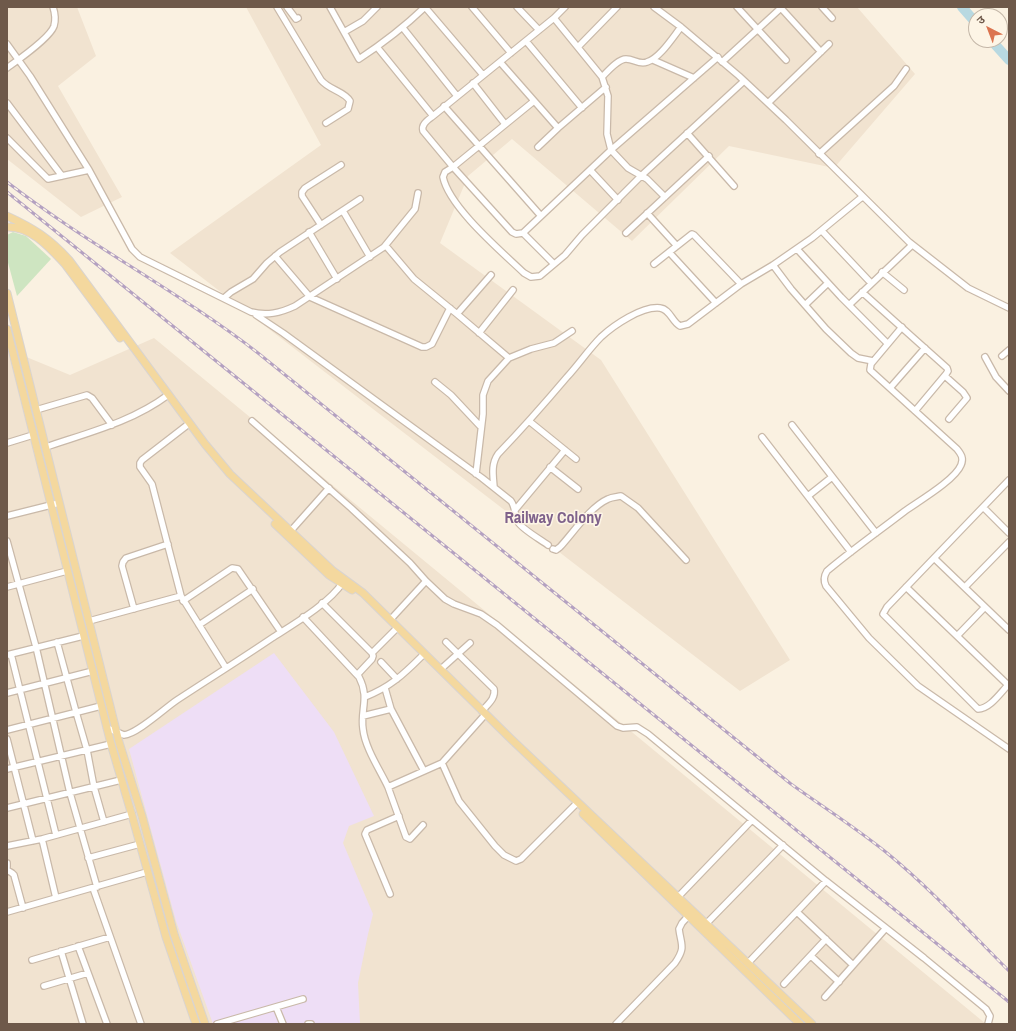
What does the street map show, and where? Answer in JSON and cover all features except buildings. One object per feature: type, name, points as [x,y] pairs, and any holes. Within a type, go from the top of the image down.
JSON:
[{"type":"main road","points":[[7,216],[29,226],[49,240],[64,255],[186,426],[226,476],[289,534],[333,571],[343,582],[360,595],[575,805],[691,914],[800,1024]]},
{"type":"main road","points":[[7,227],[25,230],[44,244],[65,264],[166,396],[217,459],[289,534]]},
{"type":"main road","points":[[7,293],[117,733],[142,816],[174,934],[205,1024]]},
{"type":"main road","points":[[7,329],[110,744],[132,814],[166,937],[196,1024]]},
{"type":"main road","points":[[343,582],[363,592],[441,669],[483,714],[678,897],[691,914],[706,924],[812,1024]]},
{"type":"street","points":[[7,68],[19,60],[53,29],[56,18],[53,7]]},
{"type":"street","points":[[277,7],[321,80],[328,87],[348,98],[350,101],[348,109],[326,123]]},
{"type":"street","points":[[287,7],[293,16],[296,19],[298,18]]},
{"type":"street","points":[[330,7],[360,59],[403,28],[425,7],[483,75]]},
{"type":"street","points":[[344,32],[363,21],[377,7]]},
{"type":"street","points":[[472,7],[511,53]]},
{"type":"street","points":[[517,7],[539,30]]},
{"type":"street","points":[[565,7],[526,41],[444,106],[423,126],[423,131],[453,167],[512,232],[516,234],[523,233],[611,150],[694,78],[758,30],[781,7],[821,52]]},
{"type":"street","points":[[578,47],[617,7]]},
{"type":"street","points":[[654,7],[682,27],[768,103],[912,245],[968,288],[1009,308]]},
{"type":"street","points":[[737,7],[786,60]]},
{"type":"street","points":[[822,7],[832,18]]},
{"type":"street","points":[[554,18],[602,77],[608,96],[607,134],[611,150],[628,168],[642,175],[665,196]]},
{"type":"street","points":[[602,77],[623,59],[628,58],[641,63],[652,60],[659,55],[682,27]]},
{"type":"street","points":[[403,28],[457,96]]},
{"type":"street","points":[[526,41],[582,108]]},
{"type":"street","points":[[7,44],[19,60],[89,170],[135,254],[251,312],[283,333],[494,487],[511,501],[519,524],[550,547],[556,550],[599,505],[608,499],[621,496],[638,508],[686,560]]},
{"type":"street","points":[[768,103],[829,44]]},
{"type":"street","points":[[377,47],[433,116]]},
{"type":"street","points":[[652,60],[694,78]]},
{"type":"street","points":[[500,62],[558,128]]},
{"type":"street","points":[[820,154],[894,86],[906,69]]},
{"type":"street","points":[[534,101],[445,172],[443,177],[448,192],[461,210],[474,224],[524,273],[528,276],[536,277],[565,255],[582,235],[642,175],[744,81]]},
{"type":"street","points":[[472,83],[505,124]]},
{"type":"street","points":[[538,147],[606,87]]},
{"type":"street","points":[[7,103],[62,176]]},
{"type":"street","points":[[444,106],[541,216]]},
{"type":"street","points":[[687,133],[734,186]]},
{"type":"street","points":[[7,138],[48,179],[89,170]]},
{"type":"street","points":[[626,233],[709,156]]},
{"type":"street","points":[[321,225],[302,196],[302,192],[305,188],[341,165]]},
{"type":"street","points":[[590,170],[618,200]]},
{"type":"street","points":[[251,312],[261,314],[283,312],[310,297],[386,246],[415,210],[418,193]]},
{"type":"street","points":[[494,487],[493,468],[495,458],[602,337],[623,321],[637,313],[658,308],[663,308],[667,311],[676,324],[683,326],[741,284],[773,265],[822,231],[862,197]]},
{"type":"street","points":[[224,298],[253,279],[275,256],[360,199]]},
{"type":"street","points":[[343,211],[370,257]]},
{"type":"street","points":[[647,213],[677,246]]},
{"type":"street","points":[[822,231],[871,283]]},
{"type":"street","points":[[309,232],[337,279]]},
{"type":"street","points":[[523,233],[554,264]]},
{"type":"street","points":[[654,264],[689,236],[694,235],[741,284]]},
{"type":"street","points":[[849,305],[912,245]]},
{"type":"street","points":[[386,246],[414,279],[458,314],[509,358]]},
{"type":"street","points":[[797,249],[887,343]]},
{"type":"street","points":[[669,252],[716,303]]},
{"type":"street","points":[[275,256],[310,297],[422,347],[432,344],[450,308]]},
{"type":"street","points":[[773,265],[782,278],[826,330],[858,358],[873,361]]},
{"type":"street","points":[[882,272],[904,290]]},
{"type":"street","points":[[458,314],[491,276]]},
{"type":"street","points":[[805,305],[828,283]]},
{"type":"street","points":[[479,333],[513,290]]},
{"type":"street","points":[[862,292],[945,365],[948,371],[915,410]]},
{"type":"street","points":[[902,327],[873,361],[870,370],[957,449],[962,455],[963,460],[961,465],[946,481],[827,571],[824,576],[824,581],[826,586],[869,638],[918,686],[1009,749]]},
{"type":"street","points":[[476,474],[484,395],[488,381],[509,358],[531,349],[554,343],[572,331]]},
{"type":"street","points":[[890,388],[925,348]]},
{"type":"street","points":[[1002,356],[1009,350]]},
{"type":"street","points":[[985,357],[996,377],[1009,391]]},
{"type":"street","points":[[945,376],[963,392],[967,398],[949,419]]},
{"type":"street","points":[[435,382],[481,427]]},
{"type":"street","points":[[36,410],[87,395],[92,398],[112,425]]},
{"type":"street","points":[[46,448],[112,425],[135,415],[166,396]]},
{"type":"street","points":[[252,421],[329,488],[410,563],[445,599],[481,614],[497,625],[616,726],[623,728],[637,727],[648,734],[826,881],[986,1008],[990,1016],[988,1024]]},
{"type":"street","points":[[529,421],[576,459]]},
{"type":"street","points":[[792,425],[876,533]]},
{"type":"street","points":[[186,426],[142,460],[140,465],[152,484],[182,598],[226,668]]},
{"type":"street","points":[[7,443],[33,435]]},
{"type":"street","points":[[762,437],[851,552]]},
{"type":"street","points":[[515,510],[565,450]]},
{"type":"street","points":[[550,467],[578,489]]},
{"type":"street","points":[[808,496],[832,477]]},
{"type":"street","points":[[906,586],[1009,685],[989,705],[982,709],[975,707],[883,614],[887,607],[906,586],[1009,480]]},
{"type":"street","points":[[289,534],[329,488]]},
{"type":"street","points":[[7,516],[59,503]]},
{"type":"street","points":[[983,507],[1009,533]]},
{"type":"street","points":[[7,541],[36,647],[60,756],[95,888],[110,937],[141,1024]]},
{"type":"street","points":[[965,587],[1009,542]]},
{"type":"street","points":[[134,609],[122,566],[123,562],[126,558],[168,544]]},
{"type":"street","points":[[934,558],[1008,627]]},
{"type":"street","points":[[89,621],[182,598],[232,568],[241,571],[282,632]]},
{"type":"street","points":[[7,587],[67,571]]},
{"type":"street","points":[[391,620],[426,581]]},
{"type":"street","points":[[107,728],[117,733],[127,735],[134,731],[175,702],[282,632],[322,603],[334,593],[343,582]]},
{"type":"street","points":[[199,625],[252,588]]},
{"type":"street","points":[[322,603],[372,653],[372,659],[357,675]]},
{"type":"street","points":[[957,636],[985,607]]},
{"type":"street","points":[[303,617],[357,675],[363,685],[365,697],[362,728],[366,741],[388,787],[404,834],[408,839],[412,838],[423,825]]},
{"type":"street","points":[[372,653],[395,630]]},
{"type":"street","points":[[56,835],[20,690],[9,654],[83,636]]},
{"type":"street","points":[[57,642],[87,750],[94,786],[104,822]]},
{"type":"street","points":[[388,787],[442,763],[483,714],[493,698],[495,691],[446,642]]},
{"type":"street","points":[[441,669],[470,642]]},
{"type":"street","points":[[365,697],[385,688],[398,679],[422,656]]},
{"type":"street","points":[[381,662],[398,679]]},
{"type":"street","points":[[7,693],[92,671]]},
{"type":"street","points":[[385,688],[391,709],[424,771]]},
{"type":"street","points":[[7,730],[101,706]]},
{"type":"street","points":[[363,716],[391,709]]},
{"type":"street","points":[[7,739],[33,841]]},
{"type":"street","points":[[7,769],[110,744]]},
{"type":"street","points":[[442,763],[459,801],[495,846],[504,854],[516,861],[521,859],[575,805]]},
{"type":"street","points":[[7,808],[121,780]]},
{"type":"street","points":[[7,846],[42,839],[132,814]]},
{"type":"street","points":[[390,894],[365,834],[367,830],[399,816]]},
{"type":"street","points":[[678,897],[752,820]]},
{"type":"street","points":[[42,839],[56,898]]},
{"type":"street","points":[[88,858],[140,844]]},
{"type":"street","points":[[706,924],[783,845]]},
{"type":"street","points":[[7,862],[7,869],[14,875],[23,908]]},
{"type":"street","points":[[7,912],[147,872]]},
{"type":"street","points":[[748,963],[826,881]]},
{"type":"street","points":[[797,912],[853,965]]},
{"type":"street","points":[[616,1024],[681,954],[682,945],[679,929],[691,914]]},
{"type":"street","points":[[825,997],[886,928]]},
{"type":"street","points":[[32,960],[110,937]]},
{"type":"street","points":[[784,984],[826,939]]},
{"type":"street","points":[[78,946],[107,1024]]},
{"type":"street","points":[[61,951],[83,1024]]},
{"type":"street","points":[[811,956],[839,982]]},
{"type":"street","points":[[44,986],[88,973]]},
{"type":"street","points":[[217,1024],[303,999]]},
{"type":"street","points":[[276,1007],[283,1024]]},
{"type":"shaded area","points":[[7,7],[77,7],[96,56],[58,86],[122,197],[81,217],[7,159]]},
{"type":"shaded area","points":[[246,7],[857,7],[915,74],[834,168],[729,146],[632,241],[512,139],[468,176],[440,243],[601,360],[790,660],[740,691],[170,253],[321,145]]},
{"type":"shaded area","points":[[154,338],[986,1024],[7,1024],[7,349],[70,375]]},
{"type":"shaded area","points":[[274,653],[334,732],[374,816],[349,826],[343,843],[373,914],[358,983],[360,1024],[213,1024],[176,921],[129,749]]},
{"type":"green space","points":[[13,232],[26,236],[51,259],[17,296],[7,259],[7,235]]},
{"type":"waterway","points":[[962,7],[968,14]]},
{"type":"waterway","points":[[998,48],[1009,60]]},
{"type":"railway","points":[[7,182],[37,205],[228,330],[258,353],[791,784],[887,853],[934,896],[1009,971]]},
{"type":"railway","points":[[7,192],[1009,1002]]},
{"type":"district","name":"Railway Colony","points":[[553,519]]}]
